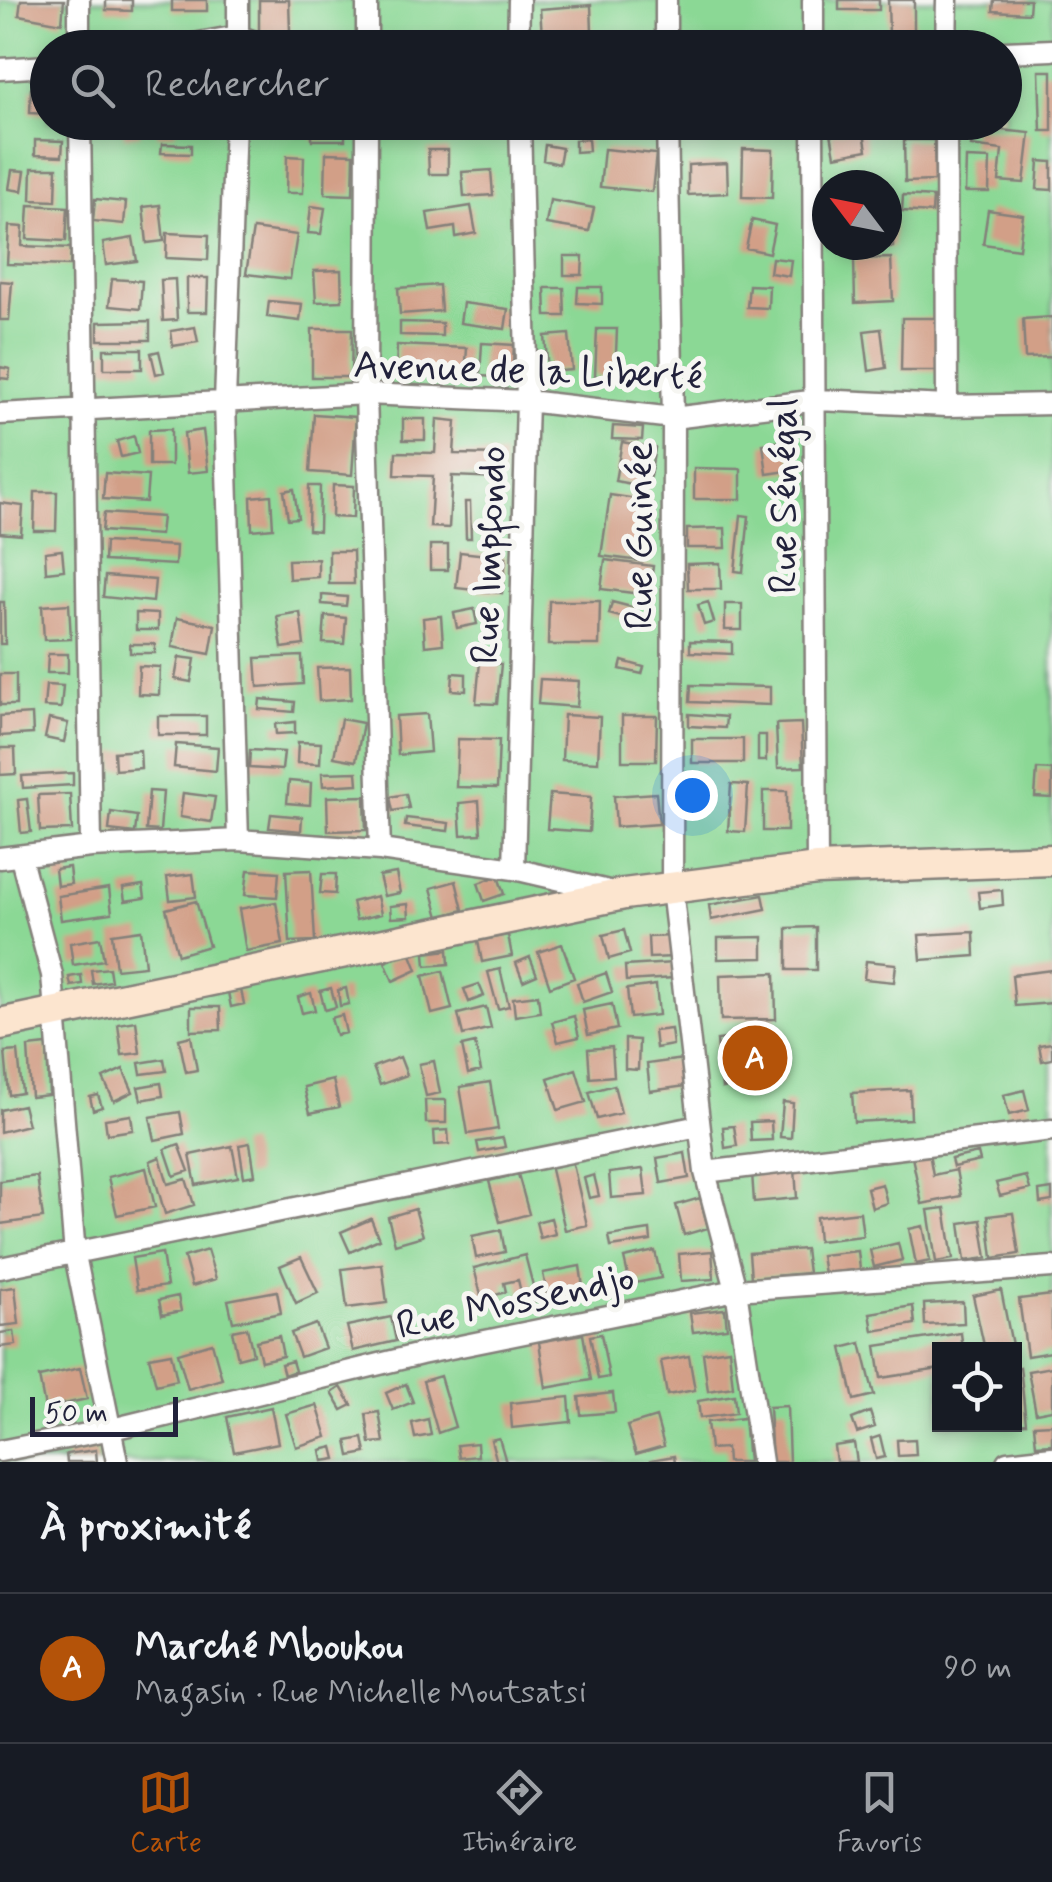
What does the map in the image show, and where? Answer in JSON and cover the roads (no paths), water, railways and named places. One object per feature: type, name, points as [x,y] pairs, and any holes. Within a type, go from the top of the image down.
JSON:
[{"type":"main road","points":[[0,1024],[624,894],[818,868],[1052,860]]},
{"type":"street","points":[[79,0],[79,30]]},
{"type":"street","points":[[238,0],[238,30]]},
{"type":"street","points":[[367,0],[367,30]]},
{"type":"street","points":[[518,30],[519,0]]},
{"type":"street","points":[[666,0],[666,30]]},
{"type":"street","points":[[813,0],[813,30]]},
{"type":"street","points":[[947,30],[948,0]]},
{"type":"street","points":[[1022,51],[1052,50]]},
{"type":"street","points":[[0,69],[30,67]]},
{"type":"street","points":[[80,140],[90,847]]},
{"type":"street","points":[[234,140],[226,402],[238,840]]},
{"type":"street","points":[[367,140],[366,394],[380,850]]},
{"type":"street","name":"Rue Impfondo","points":[[514,869],[526,400],[520,140]]},
{"type":"street","name":"Rue Guinée","points":[[667,140],[673,418],[672,889],[705,1172],[736,1290],[762,1462]]},
{"type":"street","name":"Rue Sénégal","points":[[813,140],[813,348],[818,400],[818,868]]},
{"type":"street","points":[[946,140],[948,406]]},
{"type":"street","name":"Avenue de la Liberté","points":[[0,414],[366,394],[526,400],[673,418],[818,400],[948,406],[1052,404]]},
{"type":"street","points":[[117,1462],[75,1255],[57,1012],[11,858],[90,847],[238,840],[380,850],[514,869],[624,894]]},
{"type":"street","points":[[0,1268],[699,1126]]},
{"type":"street","points":[[705,1172],[1052,1130]]},
{"type":"street","name":"Rue Mossendjo","points":[[0,1451],[112,1429],[420,1354],[736,1290],[1052,1268]]},
{"type":"street","points":[[1007,1462],[1052,1458]]},
{"type":"place","name":"Marché Mboukou","points":[[755,1058]]}]
